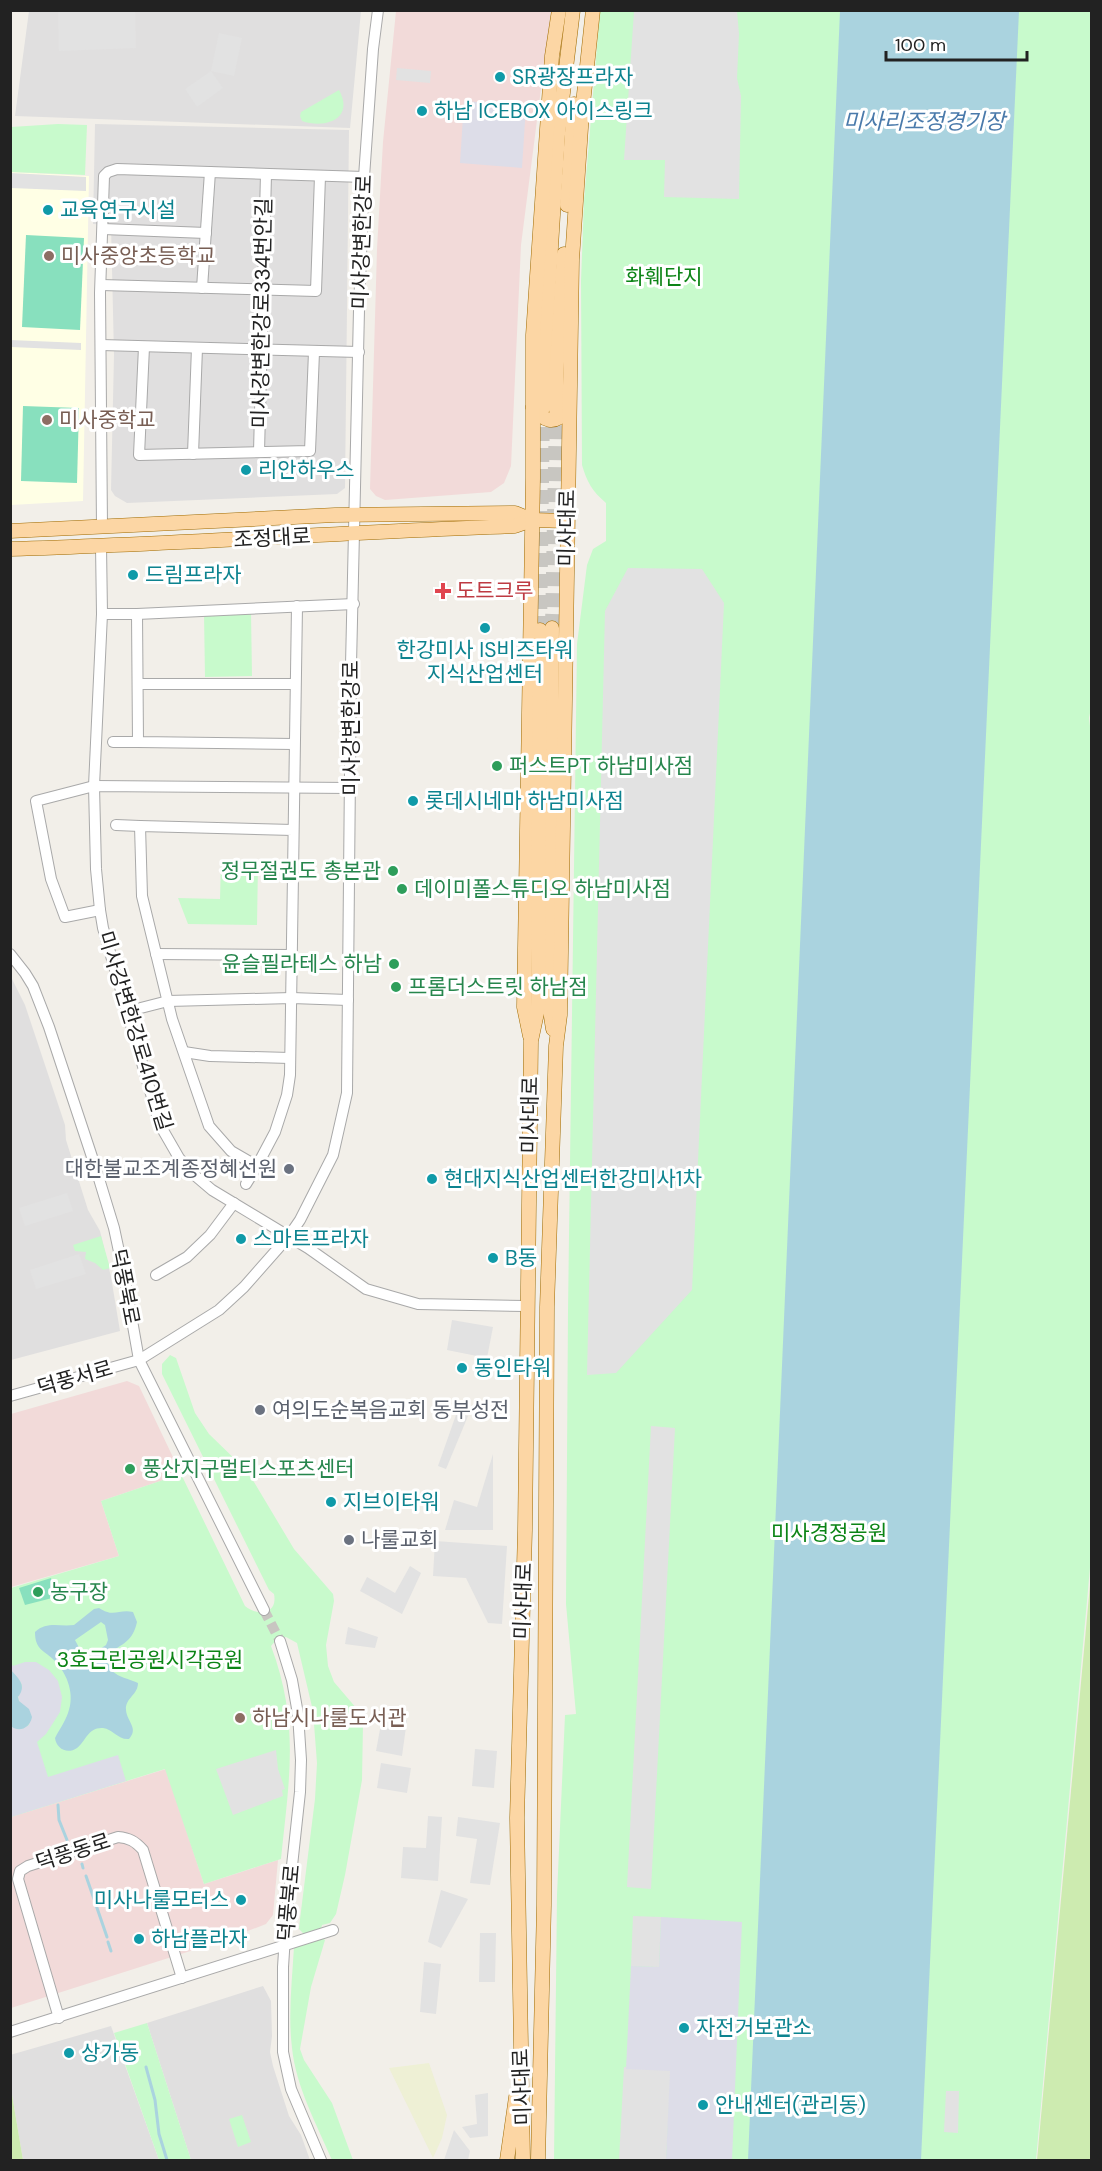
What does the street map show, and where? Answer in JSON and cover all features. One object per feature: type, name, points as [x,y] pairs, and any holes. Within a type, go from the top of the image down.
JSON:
[{"type":"main road","name":"미사대로","points":[[544,409],[534,323],[552,56],[559,10]]},
{"type":"main road","name":"미사대로","points":[[531,1041],[524,1007],[532,520],[544,409],[544,365],[558,134],[573,10]]},
{"type":"main road","name":"미사대로","points":[[544,409],[556,377],[571,131],[582,35],[588,10]]},
{"type":"main road","name":"미사대로","points":[[538,2160],[546,1637],[547,1307],[556,1046],[560,1015],[572,260],[582,113],[593,10]]},
{"type":"main road","points":[[544,409],[540,417],[546,420],[559,418],[565,413],[570,402]]},
{"type":"main road","name":"조정대로","points":[[10,531],[355,515],[515,513],[532,520]]},
{"type":"main road","name":"조정대로","points":[[10,549],[514,526],[532,520],[567,521]]},
{"type":"main road","name":"미사대로","points":[[524,2160],[518,1818],[525,1530],[531,1041],[538,1008],[546,629],[550,1010],[556,1046]]},
{"type":"main road","points":[[507,2160],[521,2062]]},
{"type":"main road","points":[[541,2064],[547,2110],[545,2160]]},
{"type":"street","name":"미사강변한강로","points":[[139,1360],[219,1310],[244,1287],[289,1236],[309,1204],[333,1155],[347,1093],[351,658],[358,352],[364,177],[378,10]]},
{"type":"street","points":[[102,526],[100,285],[104,176],[112,170],[364,177]]},
{"type":"street","points":[[202,288],[210,172]]},
{"type":"street","name":"미사강변한강로334번안길","points":[[259,452],[266,174]]},
{"type":"street","points":[[100,285],[316,291],[320,176]]},
{"type":"street","points":[[103,229],[206,233]]},
{"type":"street","points":[[100,345],[358,352]]},
{"type":"street","points":[[144,346],[139,455],[310,451],[314,352]]},
{"type":"street","points":[[193,454],[197,348]]},
{"type":"street","name":"미사강변한강로410번길","points":[[101,546],[102,614],[94,786],[96,869],[100,910],[103,928],[129,1011],[160,1125],[179,1158],[212,1190],[289,1236],[366,1289],[418,1304],[526,1306]]},
{"type":"street","points":[[102,614],[137,615],[354,604]]},
{"type":"street","points":[[246,1184],[275,1132],[286,1095],[290,1058],[297,606]]},
{"type":"street","points":[[137,615],[138,742]]},
{"type":"street","points":[[138,684],[295,684]]},
{"type":"street","points":[[113,742],[294,744]]},
{"type":"street","points":[[100,910],[65,917],[51,879],[36,801],[94,786],[351,788]]},
{"type":"street","points":[[116,825],[293,830]]},
{"type":"street","points":[[140,826],[142,896],[168,1001],[209,1126],[231,1151],[256,1166]]},
{"type":"street","name":"덕풍북로","points":[[10,954],[33,986],[96,1169],[122,1263],[139,1360],[264,1610]]},
{"type":"street","points":[[156,954],[291,955]]},
{"type":"street","points":[[129,1011],[168,1001],[292,998],[348,1000]]},
{"type":"street","points":[[184,1052],[210,1056],[290,1058]]},
{"type":"street","points":[[156,1275],[187,1257],[210,1235],[234,1203]]},
{"type":"street","name":"덕풍서로","points":[[10,1396],[139,1360]]},
{"type":"street","name":"덕풍북로","points":[[279,1641],[292,1680],[298,1714],[301,1760],[285,1944],[283,2052],[291,2090],[321,2160]]},
{"type":"street","name":"덕풍동로","points":[[59,2018],[18,1879],[20,1871],[28,1866],[118,1837],[136,1842],[143,1850],[182,1978]]},
{"type":"street","points":[[10,2032],[333,1930]]},
{"type":"shaded area","points":[[29,11],[361,11],[350,128],[15,116]]},
{"type":"shaded area","points":[[58,11],[135,11],[136,48],[59,51]]},
{"type":"shaded area","points":[[396,11],[551,11],[521,245],[511,466],[504,483],[491,492],[385,500],[376,496],[370,489],[377,249],[383,142]]},
{"type":"shaded area","points":[[634,11],[737,11],[739,34],[737,78],[741,96],[739,199],[664,197],[665,160],[624,160]]},
{"type":"shaded area","points":[[219,33],[242,38],[234,76],[211,71]]},
{"type":"shaded area","points":[[397,68],[431,71],[430,83],[396,80]]},
{"type":"shaded area","points":[[211,71],[223,88],[197,107],[185,89]]},
{"type":"shaded area","points":[[464,101],[526,106],[522,168],[460,163]]},
{"type":"shaded area","points":[[95,124],[349,130],[345,488],[337,494],[127,503],[115,496],[111,490],[114,355],[111,225],[93,224]]},
{"type":"shaded area","points":[[10,172],[89,176],[83,501],[11,505]]},
{"type":"shaded area","points":[[11,173],[86,177],[86,191],[11,188]]},
{"type":"shaded area","points":[[10,340],[81,343],[81,350],[11,347]]},
{"type":"shaded area","points":[[628,568],[702,569],[724,603],[692,1290],[616,1373],[587,1375],[605,611]]},
{"type":"shaded area","points":[[10,975],[25,1005],[65,1125],[66,1140],[88,1210],[100,1231],[120,1331],[11,1360]]},
{"type":"shaded area","points":[[67,1193],[73,1211],[25,1226],[19,1208]]},
{"type":"shaded area","points":[[79,1254],[86,1274],[36,1289],[30,1270]]},
{"type":"shaded area","points":[[452,1320],[493,1327],[487,1358],[447,1350]]},
{"type":"shaded area","points":[[127,1381],[139,1386],[181,1474],[101,1501],[119,1556],[11,1587],[11,1414]]},
{"type":"shaded area","points":[[457,1412],[468,1416],[446,1469],[438,1466]]},
{"type":"shaded area","points":[[651,1426],[675,1428],[651,1889],[627,1887]]},
{"type":"shaded area","points":[[493,1454],[493,1530],[445,1530],[454,1500],[477,1507]]},
{"type":"shaded area","points":[[435,1541],[507,1546],[502,1624],[488,1623],[466,1578],[433,1576]]},
{"type":"shaded area","points":[[410,1566],[421,1573],[402,1614],[360,1591],[367,1577],[395,1593]]},
{"type":"shaded area","points":[[348,1627],[378,1637],[375,1648],[345,1644]]},
{"type":"shaded area","points":[[10,1662],[13,1666],[25,1662],[36,1662],[49,1670],[58,1681],[62,1697],[60,1712],[46,1734],[37,1742],[48,1777],[118,1755],[126,1781],[11,1817],[11,1726],[21,1729],[29,1725],[18,1697],[22,1687],[21,1683],[11,1670]]},
{"type":"shaded area","points":[[383,1713],[407,1720],[402,1756],[376,1751]]},
{"type":"shaded area","points":[[475,1749],[497,1751],[494,1788],[472,1786]]},
{"type":"shaded area","points":[[276,1750],[278,1769],[285,1789],[282,1790],[283,1796],[233,1815],[216,1769]]},
{"type":"shaded area","points":[[381,1763],[411,1768],[407,1793],[377,1788]]},
{"type":"shaded area","points":[[166,1769],[204,1884],[278,1860],[273,1915],[266,1924],[222,1941],[11,2008],[11,1817]]},
{"type":"shaded area","points":[[428,1816],[442,1817],[438,1881],[401,1878],[403,1847],[426,1848]]},
{"type":"shaded area","points":[[458,1817],[500,1823],[490,1885],[470,1883],[477,1839],[456,1836]]},
{"type":"shaded area","points":[[441,1890],[468,1899],[441,1948],[428,1942]]},
{"type":"shaded area","points":[[633,1916],[661,1917],[659,1967],[631,1966]]},
{"type":"shaded area","points":[[661,1917],[742,1922],[732,2160],[666,2160],[670,2071],[626,2069],[631,1966],[659,1967]]},
{"type":"shaded area","points":[[480,1933],[496,1933],[495,1982],[479,1982]]},
{"type":"shaded area","points":[[424,1962],[441,1964],[436,2014],[420,2012]]},
{"type":"shaded area","points":[[263,1986],[271,2001],[270,2052],[273,2066],[289,2116],[301,2135],[310,2160],[191,2160],[147,2023]]},
{"type":"shaded area","points":[[111,2026],[159,2160],[23,2160],[11,2089],[10,2055]]},
{"type":"shaded area","points":[[429,2063],[447,2115],[442,2138],[433,2158],[389,2068]]},
{"type":"shaded area","points":[[624,2067],[671,2070],[666,2160],[619,2160]]},
{"type":"shaded area","points":[[946,2091],[959,2091],[958,2133],[944,2132]]},
{"type":"shaded area","points":[[488,2093],[488,2136],[470,2138],[462,2127],[477,2124],[475,2095]]},
{"type":"shaded area","points":[[454,2130],[470,2151],[468,2160],[444,2160]]},
{"type":"green space","name":"미사경정공원","points":[[600,11],[1091,11],[1092,703],[1089,718],[1092,742],[1092,1546],[1036,2160],[554,2160],[557,1895],[565,1715],[576,1714],[566,1604],[577,644],[587,565],[593,549],[606,541],[606,503],[591,486],[582,465],[581,281],[584,201]]},
{"type":"green space","points":[[339,90],[343,100],[340,115],[320,124],[302,121],[301,112]]},
{"type":"green space","points":[[87,125],[85,175],[11,172],[11,127]]},
{"type":"green space","points":[[26,235],[84,238],[80,330],[22,327]]},
{"type":"green space","points":[[23,406],[79,408],[77,483],[21,481]]},
{"type":"green space","points":[[251,613],[252,676],[205,677],[204,614]]},
{"type":"green space","points":[[221,862],[258,863],[257,925],[188,924],[178,898],[220,899]]},
{"type":"green space","points":[[101,1236],[110,1268],[103,1270],[95,1263],[85,1259],[86,1252],[75,1251],[73,1245]]},
{"type":"green space","name":"3호근린공원시각공원","points":[[170,1355],[176,1358],[195,1413],[209,1434],[241,1465],[254,1482],[294,1549],[333,1594],[334,1601],[326,1645],[328,1666],[334,1682],[357,1709],[363,1724],[362,1780],[345,1875],[336,1914],[330,1923],[322,1925],[319,1936],[325,1940],[311,1987],[300,2049],[304,2060],[332,2103],[353,2160],[332,2160],[302,2091],[292,2048],[290,2011],[294,1947],[301,1941],[304,1934],[299,1929],[315,1799],[317,1763],[313,1711],[297,1643],[286,1637],[277,1639],[271,1646],[280,1674],[289,1726],[289,1777],[281,1859],[204,1884],[165,1769],[11,1817],[11,1588],[119,1556],[101,1501],[181,1474],[245,1606],[256,1612],[266,1612],[273,1606],[274,1594],[269,1590],[162,1374],[162,1364]]},
{"type":"green space","points":[[1091,1574],[1091,2160],[1037,2160]]},
{"type":"green space","name":"농구장","points":[[51,1578],[56,1597],[25,1605],[19,1588]]},
{"type":"green space","points":[[147,2023],[191,2160],[159,2160],[114,2033]]},
{"type":"green space","points":[[11,2089],[23,2160],[11,2160]]},
{"type":"green space","points":[[242,2115],[251,2142],[238,2147],[229,2119]]},
{"type":"water","name":"미사리조정경기장","points":[[840,11],[1019,11],[921,2160],[748,2160]]},
{"type":"water","points":[[99,1608],[112,1613],[133,1612],[137,1622],[132,1635],[107,1657],[108,1664],[114,1672],[138,1683],[136,1691],[126,1706],[133,1732],[129,1739],[125,1739],[107,1729],[98,1728],[91,1732],[77,1748],[66,1751],[57,1745],[55,1738],[70,1706],[69,1686],[60,1667],[38,1646],[35,1632],[49,1625],[74,1625],[94,1609]],"holes":[[[101,1622],[105,1625],[108,1640],[106,1645],[97,1651],[92,1660],[88,1661],[75,1640]]]},
{"type":"water","points":[[11,1670],[22,1686],[19,1701],[29,1709],[32,1717],[27,1727],[21,1729],[11,1726]]},
{"type":"waterway","points":[[58,1805],[59,1820],[67,1840]]},
{"type":"waterway","points":[[82,1864],[83,1868]]},
{"type":"waterway","points":[[86,1876],[94,1899]]},
{"type":"waterway","points":[[96,1905],[107,1937]]},
{"type":"waterway","points":[[108,1942],[111,1951]]},
{"type":"waterway","points":[[146,2067],[155,2100],[159,2134],[167,2160]]},
{"type":"tunnel","points":[[540,630],[543,408]]},
{"type":"tunnel","points":[[552,628],[556,410]]},
{"type":"tunnel","points":[[264,1610],[280,1641]]},
{"type":"place","name":"SR광장프라자","points":[[500,77]]},
{"type":"place","name":"하남 ICEBOX 아이스링크","points":[[422,111]]},
{"type":"place","name":"교육연구시설","points":[[48,210]]},
{"type":"place","name":"미사중앙초등학교","points":[[49,256]]},
{"type":"place","name":"미사중학교","points":[[47,420]]},
{"type":"place","name":"리안하우스","points":[[246,470]]},
{"type":"place","name":"드림프라자","points":[[133,575]]},
{"type":"place","name":"도트크루","points":[[443,591]]},
{"type":"place","name":"한강미사 IS비즈타워 지식산업센터","points":[[485,628]]},
{"type":"place","name":"퍼스트PT 하남미사점","points":[[497,766]]},
{"type":"place","name":"롯데시네마 하남미사점","points":[[413,801]]},
{"type":"place","name":"정무절권도 총본관","points":[[393,871]]},
{"type":"place","name":"데이미폴스튜디오 하남미사점","points":[[402,889]]},
{"type":"place","name":"윤슬필라테스 하남","points":[[394,964]]},
{"type":"place","name":"프롬더스트릿 하남점","points":[[396,987]]},
{"type":"place","name":"대한불교조계종정혜선원","points":[[289,1169]]},
{"type":"place","name":"현대지식산업센터한강미사1차","points":[[432,1179]]},
{"type":"place","name":"스마트프라자","points":[[241,1239]]},
{"type":"place","name":"B동","points":[[493,1258]]},
{"type":"place","name":"동인타워","points":[[462,1368]]},
{"type":"place","name":"여의도순복음교회 동부성전","points":[[260,1410]]},
{"type":"place","name":"풍산지구멀티스포츠센터","points":[[130,1469]]},
{"type":"place","name":"지브이타워","points":[[331,1502]]},
{"type":"place","name":"나룰교회","points":[[349,1540]]},
{"type":"place","name":"농구장","points":[[38,1592]]},
{"type":"place","name":"하남시나룰도서관","points":[[240,1718]]},
{"type":"place","name":"미사나룰모터스","points":[[241,1900]]},
{"type":"place","name":"하남플라자","points":[[139,1939]]},
{"type":"place","name":"자전거보관소","points":[[684,2028]]},
{"type":"place","name":"상가동","points":[[69,2053]]},
{"type":"place","name":"안내센터(관리동)","points":[[703,2105]]},
{"type":"park label","name":"화훼단지","points":[[664,277]]}]
